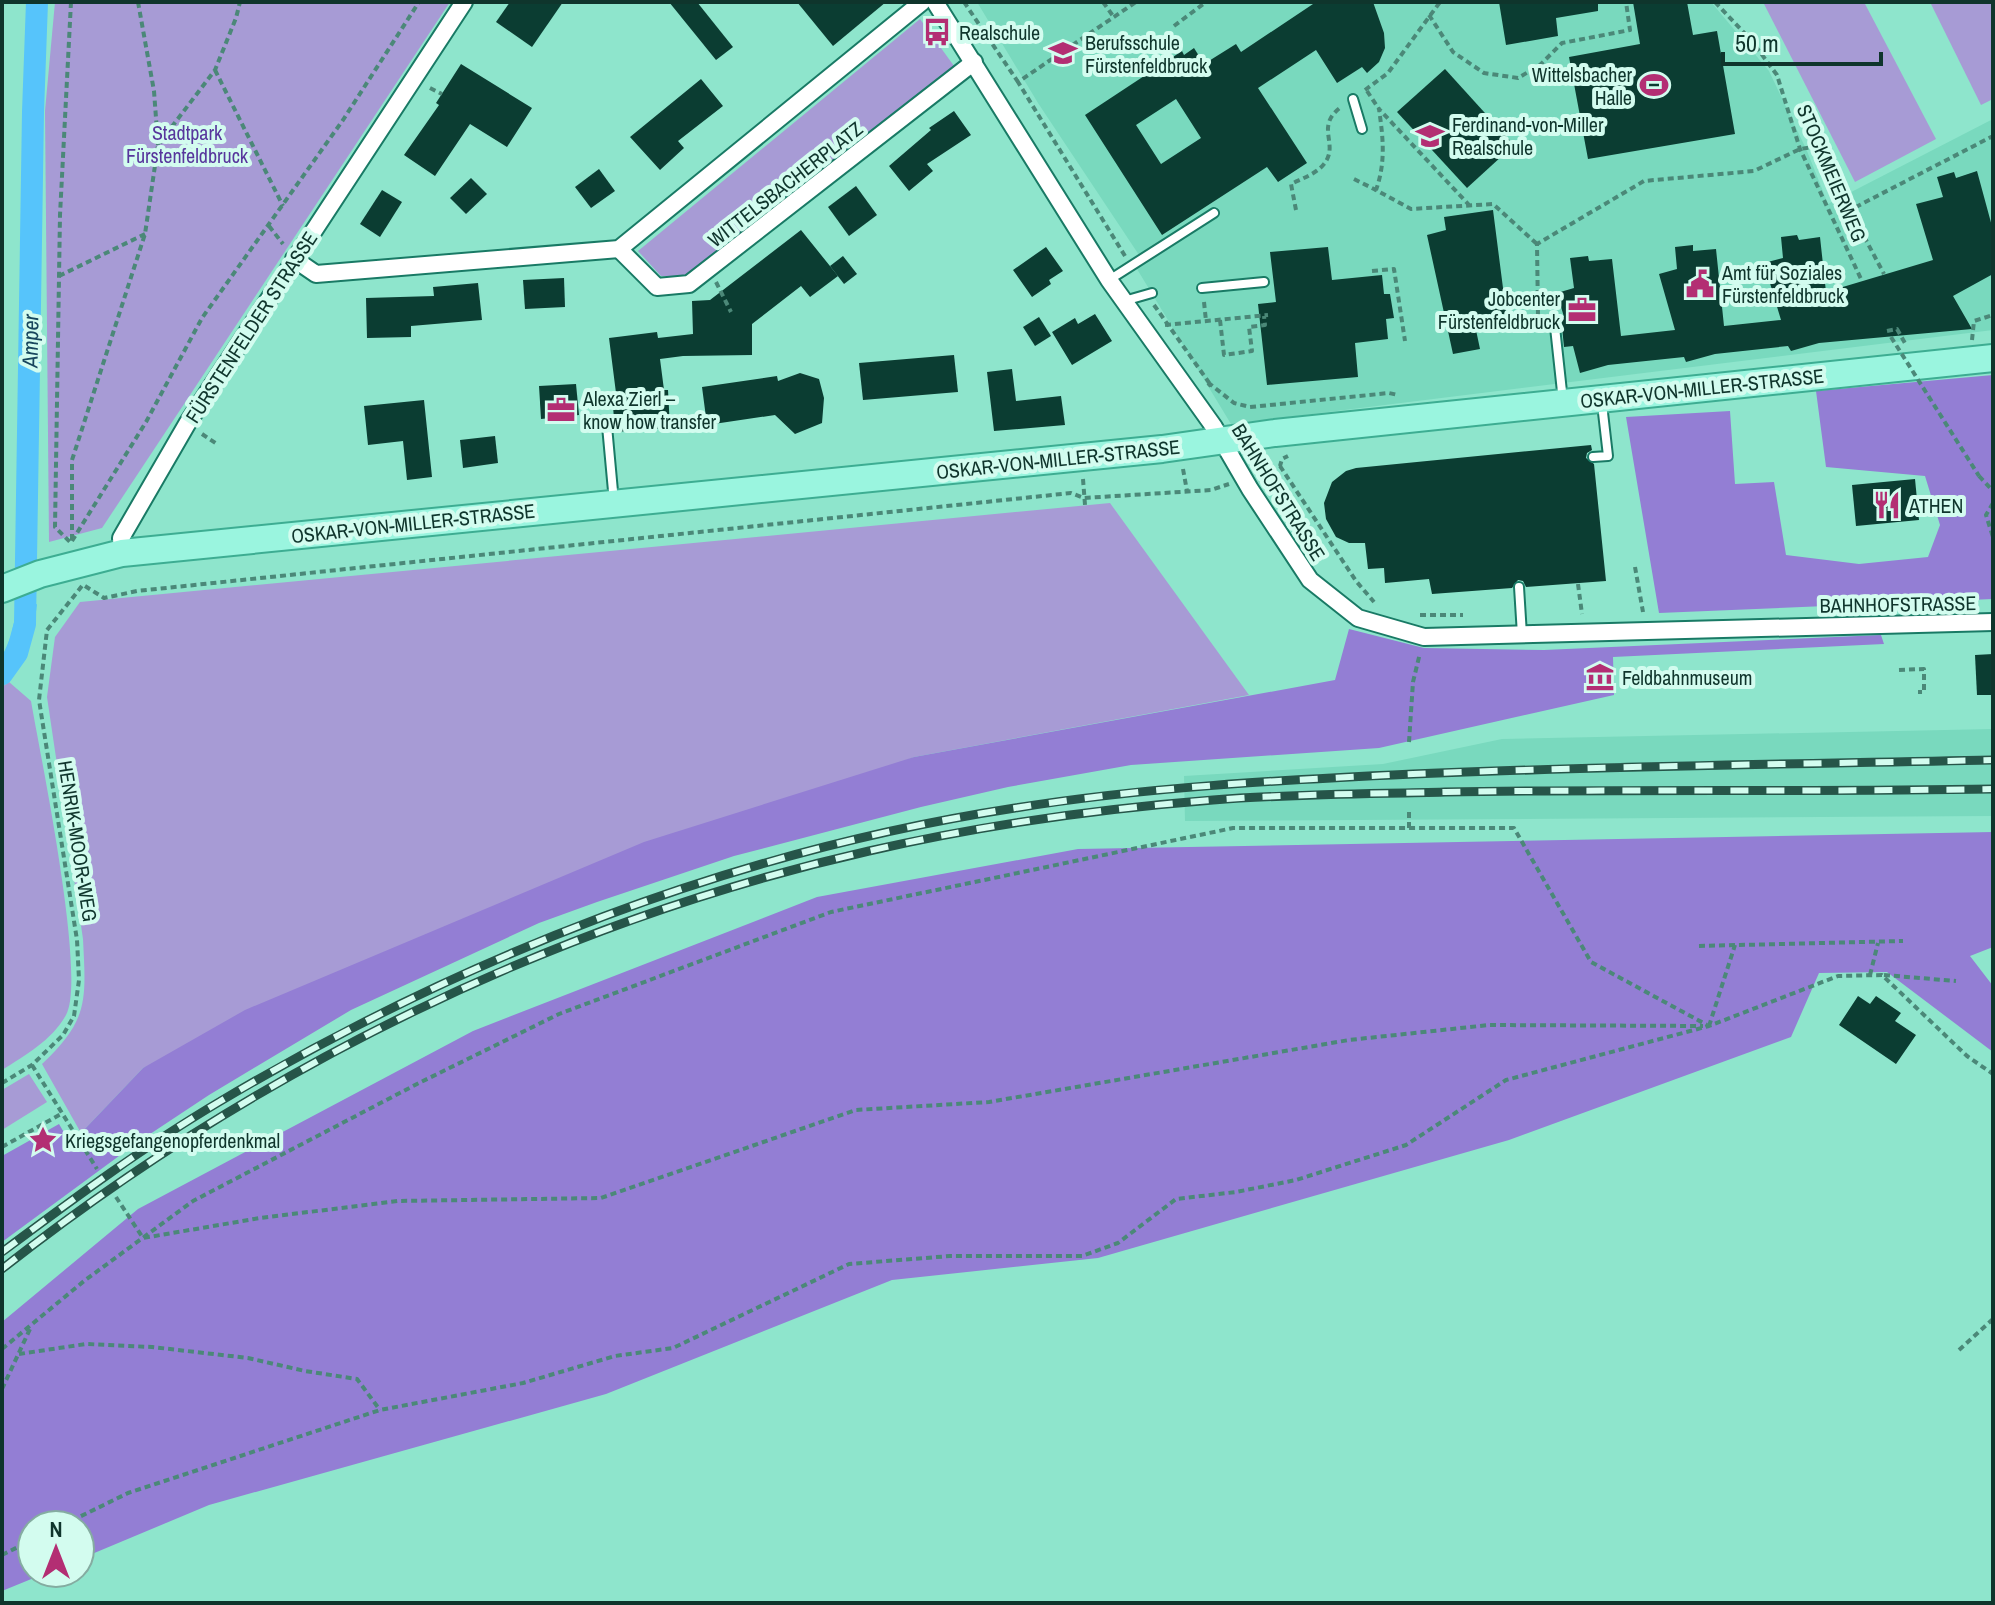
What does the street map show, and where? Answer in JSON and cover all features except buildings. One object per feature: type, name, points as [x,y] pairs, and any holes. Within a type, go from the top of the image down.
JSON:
[{"type":"main road","name":"OSKAR-VON-MILLER-STRASSE","points":[[122,553],[1162,449],[1221,439],[1993,358]]},
{"type":"main road","points":[[2,589],[40,574],[122,553]]},
{"type":"street","name":"FÜRSTENFELDER STRASSE","points":[[122,553],[121,538],[187,424],[464,2]]},
{"type":"street","points":[[294,259],[316,274],[619,249],[922,2]]},
{"type":"street","name":"BAHNHOFSTRASSE","points":[[935,2],[1109,280],[1221,439],[1310,580],[1358,618],[1424,637],[1993,622]]},
{"type":"street","name":"WITTELSBACHERPLATZ","points":[[619,249],[657,287],[689,284],[974,62]]},
{"type":"lane","points":[[1353,99],[1362,129]]},
{"type":"lane","points":[[1109,280],[1214,213]]},
{"type":"lane","points":[[1202,288],[1264,282]]},
{"type":"lane","points":[[1123,301],[1152,293]]},
{"type":"lane","points":[[1554,318],[1563,403]]},
{"type":"lane","points":[[1593,457],[1608,456],[1602,399]]},
{"type":"lane","points":[[607,426],[614,503]]},
{"type":"lane","points":[[1519,587],[1522,635]]},
{"type":"path","points":[[71,2],[59,276],[55,527],[71,543]]},
{"type":"path","points":[[71,543],[72,460],[145,234],[158,145],[154,91],[138,2]]},
{"type":"path","points":[[158,145],[215,70],[240,2]]},
{"type":"path","points":[[71,543],[146,422],[202,318],[343,120],[419,2]]},
{"type":"path","points":[[964,2],[1041,119]]},
{"type":"path","points":[[1103,2],[1113,17]]},
{"type":"path","points":[[1018,82],[1136,2]]},
{"type":"path","points":[[1174,26],[1206,2]]},
{"type":"path","points":[[1296,210],[1291,184],[1315,172],[1326,162],[1330,146],[1326,129],[1331,114],[1388,73],[1440,2]]},
{"type":"path","points":[[1429,14],[1453,52],[1484,73],[1518,78],[1540,65],[1562,43],[1630,30],[1626,2]]},
{"type":"path","name":"STOCKMEIERWEG","points":[[1715,2],[1751,40],[1777,75],[1800,149],[1862,281]]},
{"type":"path","points":[[976,43],[987,36]]},
{"type":"path","points":[[215,70],[283,206]]},
{"type":"path","points":[[1366,89],[1379,109],[1470,206]]},
{"type":"path","points":[[1376,190],[1383,171],[1384,143],[1379,109]]},
{"type":"path","points":[[1850,210],[1993,136]]},
{"type":"path","points":[[1537,244],[1644,181],[1754,171],[1800,149],[1813,147],[1884,274]]},
{"type":"path","points":[[1354,179],[1411,209],[1493,204],[1537,244],[1538,317]]},
{"type":"path","points":[[268,226],[294,259]]},
{"type":"path","points":[[59,276],[145,234]]},
{"type":"path","points":[[709,269],[731,312]]},
{"type":"path","points":[[1372,271],[1394,269],[1405,341]]},
{"type":"path","points":[[1972,342],[1974,321],[1993,315]]},
{"type":"path","points":[[1144,333],[1166,324],[1266,316],[1265,325],[1249,327],[1252,351],[1224,355],[1220,320]]},
{"type":"path","points":[[1887,331],[1897,329],[1901,336]]},
{"type":"path","points":[[1891,337],[1979,476],[1993,491]]},
{"type":"path","points":[[1280,466],[1356,581],[1374,603],[1386,607]]},
{"type":"path","name":"HENRIK-MOOR-WEG","points":[[2,1083],[32,1065],[63,1035],[74,1016],[79,980],[77,940],[39,700],[47,630],[83,585],[104,598],[137,591],[1071,493],[1084,498],[1211,490],[1244,479]]},
{"type":"path","points":[[1993,503],[1986,515],[1993,537]]},
{"type":"path","points":[[1635,567],[1643,612]]},
{"type":"path","points":[[1578,584],[1582,614]]},
{"type":"path","points":[[1410,615],[1463,615]]},
{"type":"path","points":[[1409,742],[1413,682],[1424,637]]},
{"type":"path","points":[[1899,670],[1924,669],[1924,692],[1918,692]]},
{"type":"path","points":[[1409,812],[1409,828]]},
{"type":"path","points":[[2,1349],[84,1281],[193,1201],[559,1014],[831,912],[1233,828],[1514,828],[1591,962],[1709,1026]]},
{"type":"path","points":[[1699,946],[1903,941]]},
{"type":"path","points":[[1870,975],[1879,942]]},
{"type":"path","points":[[1709,1026],[1735,945]]},
{"type":"path","points":[[1882,975],[1967,1056],[1993,1074]]},
{"type":"path","points":[[96,1509],[128,1493],[380,1410],[523,1383],[615,1356],[673,1348],[849,1264],[950,1256],[1082,1256],[1118,1243],[1176,1199],[1236,1192],[1296,1180],[1406,1145],[1506,1080],[1709,1026],[1838,976],[1882,975],[1956,981]]},
{"type":"path","points":[[143,1238],[260,1218],[398,1201],[601,1198],[856,1110],[989,1102],[1349,1040],[1489,1025],[1709,1026]]},
{"type":"path","points":[[32,1065],[97,1169]]},
{"type":"path","points":[[2,1147],[61,1114]]},
{"type":"path","points":[[116,1197],[143,1238]]},
{"type":"path","points":[[1959,1350],[1993,1319]]},
{"type":"path","points":[[2,1389],[31,1327]]},
{"type":"path","points":[[19,1354],[86,1344],[152,1347],[248,1358],[357,1379],[380,1410]]},
{"type":"shaded area","points":[[977,2],[1711,2],[1769,71],[1828,204],[1993,119],[1993,330],[1231,424],[1137,269],[1143,261],[1038,103]]},
{"type":"shaded area","points":[[1993,375],[1993,599],[1659,613],[1626,417],[1730,411],[1735,484],[1774,482],[1786,555],[1859,564],[1928,557],[1940,525],[1925,476],[1826,467],[1816,391]]},
{"type":"shaded area","points":[[1349,629],[1424,648],[1544,650],[1881,635],[1884,644],[1613,657],[1614,695],[1379,748],[1131,765],[1008,787],[734,856],[539,923],[351,1010],[209,1095],[138,1142],[2,1242],[2,1156],[59,1124],[69,1141],[81,1133],[143,1068],[245,1010],[644,842],[914,757],[1335,680]]},
{"type":"shaded area","points":[[1993,729],[1993,816],[1185,821],[1184,776],[1383,764],[1502,739]]},
{"type":"shaded area","points":[[1993,832],[1993,947],[1970,956],[1993,986],[1993,1052],[1887,972],[1819,973],[1791,1037],[1509,1140],[1098,1258],[892,1280],[606,1394],[209,1505],[96,1552],[96,1509],[16,1509],[16,1585],[2,1591],[2,1322],[138,1209],[473,1031],[817,897],[1078,849]]},
{"type":"green space","name":"Stadtpark Fürstenfeldbruck","points":[[55,2],[450,2],[102,528],[49,542],[45,111]]},
{"type":"green space","points":[[1763,2],[1864,2],[1936,139],[1855,182]]},
{"type":"green space","points":[[1930,2],[1993,2],[1993,99],[1981,105]]},
{"type":"green space","points":[[920,19],[954,66],[686,276],[661,276],[638,251]]},
{"type":"green space","points":[[1110,503],[1249,695],[914,757],[143,1068],[81,1133],[42,1064],[69,1034],[84,994],[83,939],[47,697],[55,637],[80,602]]},
{"type":"green space","points":[[9,682],[31,701],[67,913],[71,993],[66,1015],[53,1032],[2,1070],[2,687]]},
{"type":"green space","points":[[29,1074],[47,1102],[2,1130],[2,1090]]},
{"type":"water","points":[[37,604],[31,639],[23,660],[2,687],[2,657],[16,613]]},
{"type":"waterway","name":"Amper","points":[[2,674],[17,653],[25,624],[37,2]]},
{"type":"railway","points":[[2,1252],[108,1174],[191,1119],[312,1050],[407,1001],[603,917],[704,882],[806,852],[910,827],[1015,808],[1214,785],[1486,771],[1993,760]]},
{"type":"railway","points":[[2,1269],[99,1197],[200,1130],[305,1068],[413,1012],[523,962],[637,918],[752,881],[869,851],[1040,819],[1242,798],[1513,791],[1993,789]]},
{"type":"place","name":"Realschule","points":[[937,32]]},
{"type":"place","name":"Berufsschule Fürstenfeldbruck","points":[[1063,53]]},
{"type":"place","name":"Wittelsbacher Halle","points":[[1654,85]]},
{"type":"place","name":"Ferdinand-von-Miller Realschule","points":[[1430,136]]},
{"type":"place","name":"Amt für Soziales Fürstenfeldbruck","points":[[1700,284]]},
{"type":"place","name":"Jobcenter Fürstenfeldbruck","points":[[1582,310]]},
{"type":"place","name":"Alexa Zierl – know how transfer","points":[[561,410]]},
{"type":"place","name":"ATHEN","points":[[1887,505]]},
{"type":"place","name":"Feldbahnmuseum","points":[[1600,677]]},
{"type":"place","name":"Kriegsgefangenopferdenkmal","points":[[43,1140]]}]
